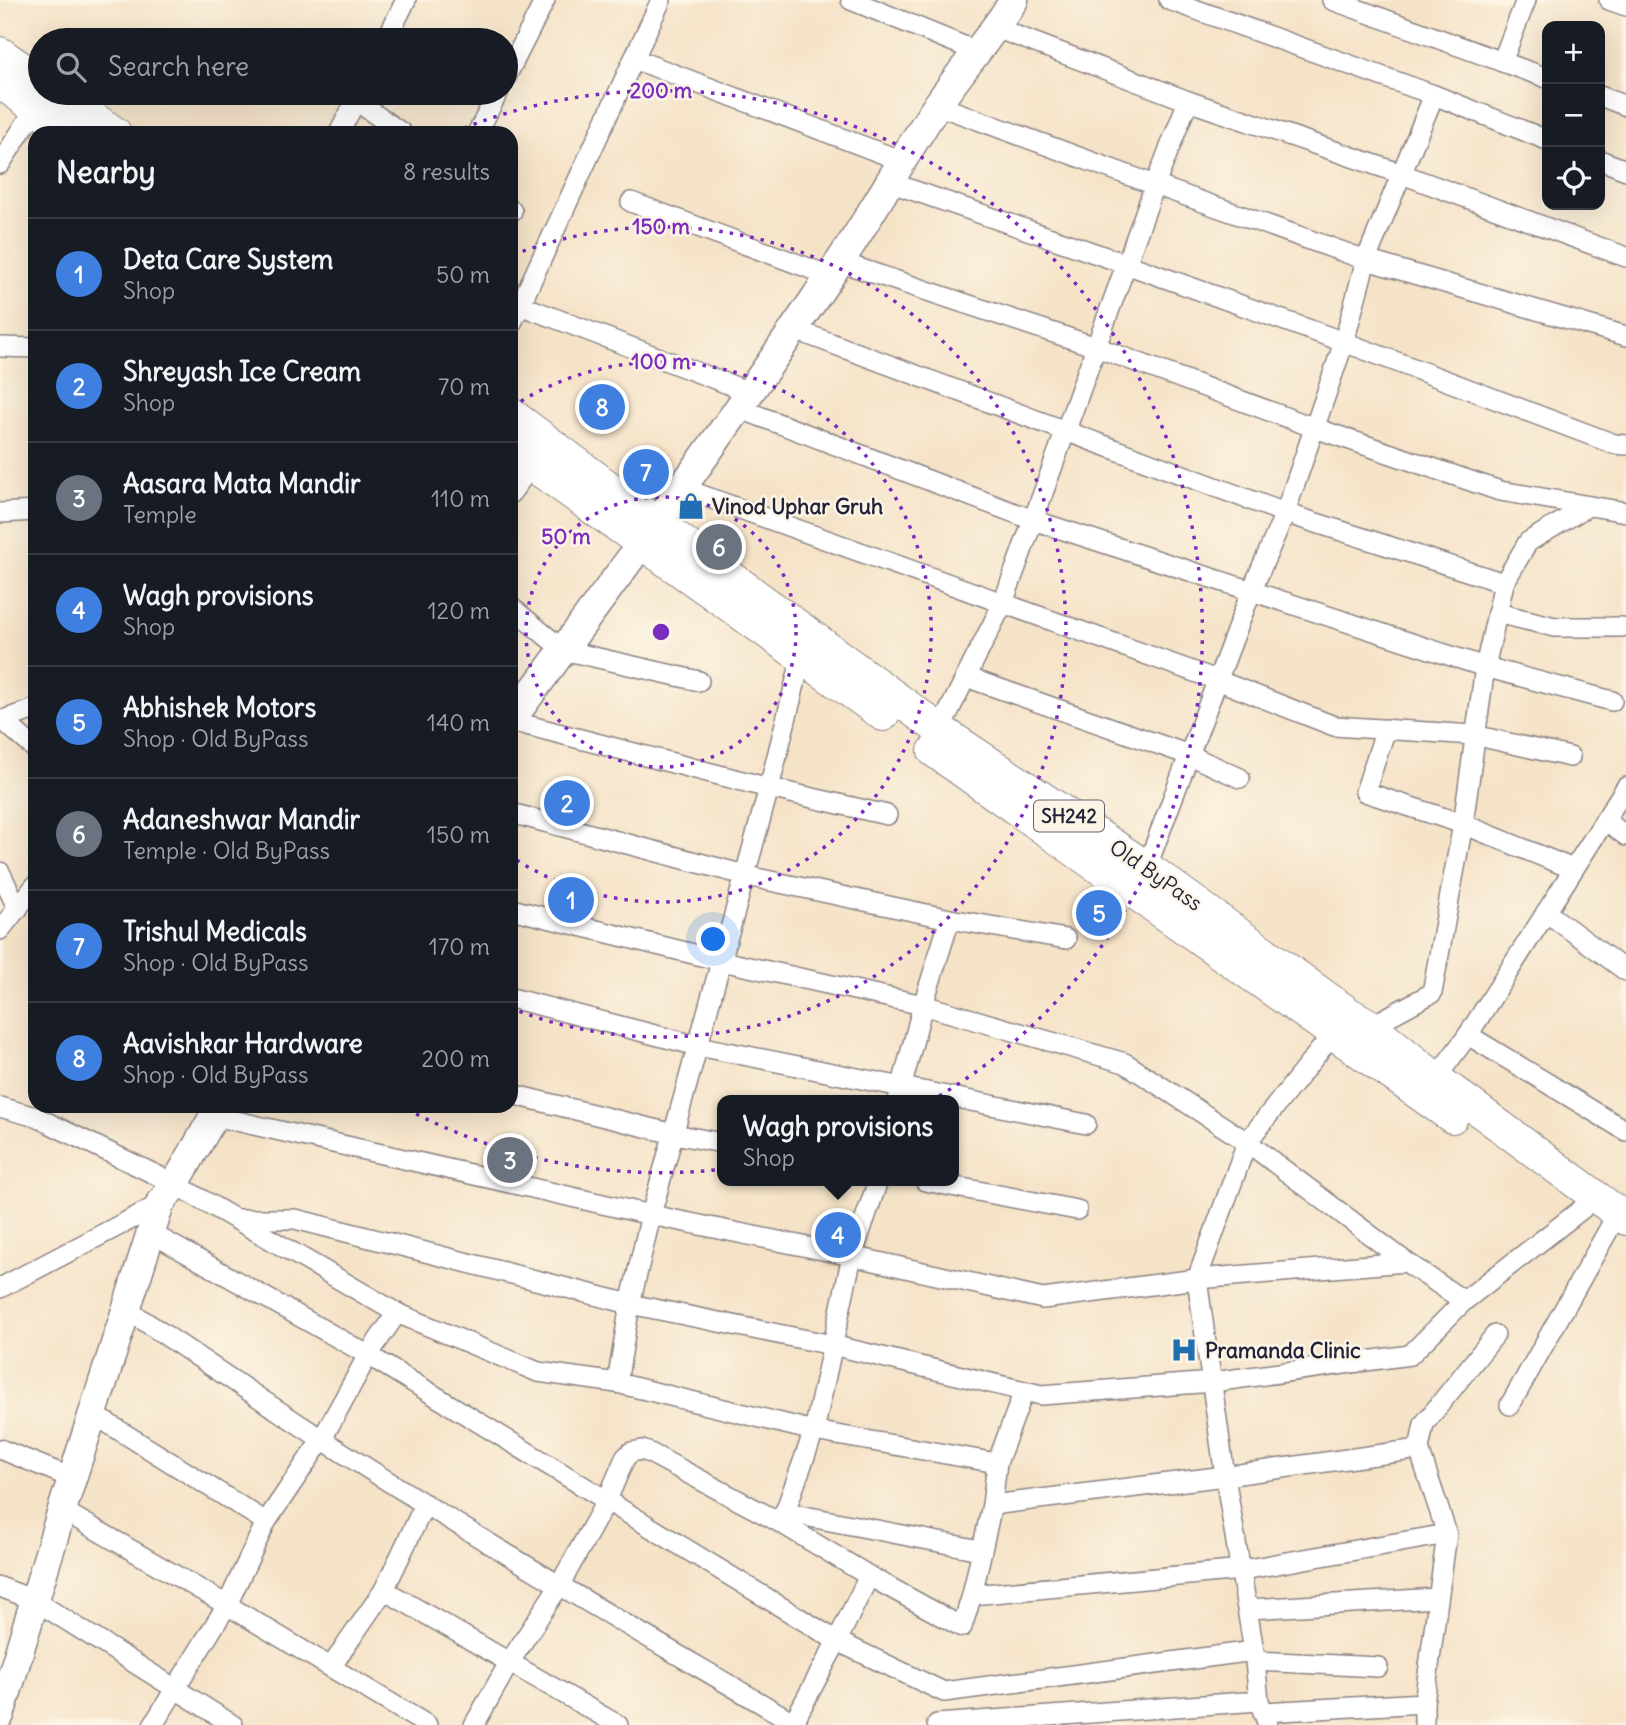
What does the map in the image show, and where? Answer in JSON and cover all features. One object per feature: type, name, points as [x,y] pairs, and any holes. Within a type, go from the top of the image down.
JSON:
[{"type":"main road","points":[[518,711],[650,534],[835,269],[937,105],[1014,0]]},
{"type":"main road","points":[[0,53],[28,79]]},
{"type":"main road","points":[[0,82],[28,89]]},
{"type":"main road","points":[[52,105],[66,126]]},
{"type":"main road","points":[[65,105],[102,126]]},
{"type":"main road","name":"Old ByPass","points":[[518,420],[650,534]]},
{"type":"main road","name":"Old ByPass","points":[[522,457],[650,534],[935,738],[1351,1029],[1609,1218]]},
{"type":"main road","points":[[0,1713],[151,1233],[167,1194],[217,1113]]},
{"type":"street","points":[[392,28],[406,0]]},
{"type":"street","points":[[518,53],[545,0]]},
{"type":"street","points":[[518,309],[661,0]]},
{"type":"street","points":[[851,0],[978,52]]},
{"type":"street","points":[[1169,0],[1434,95],[1542,138]]},
{"type":"street","points":[[1332,0],[1542,76]]},
{"type":"street","points":[[1502,62],[1526,0]]},
{"type":"street","points":[[1609,0],[1626,6]]},
{"type":"street","points":[[996,28],[1188,101],[1402,174],[1626,257]]},
{"type":"street","points":[[634,59],[895,172],[1126,264],[1344,342],[1614,444],[1626,445]]},
{"type":"street","points":[[1141,881],[1251,592],[1285,513],[1344,342],[1366,260],[1434,95]]},
{"type":"street","points":[[1605,98],[1626,106]]},
{"type":"street","points":[[935,738],[1003,603],[1188,101]]},
{"type":"street","points":[[1,160],[38,105]]},
{"type":"street","points":[[343,126],[354,105]]},
{"type":"street","points":[[368,105],[393,126]]},
{"type":"street","points":[[481,126],[492,105]]},
{"type":"street","points":[[937,105],[1366,260],[1626,336]]},
{"type":"street","points":[[1605,162],[1626,170]]},
{"type":"street","points":[[631,202],[835,269],[1096,347],[1315,428],[1500,491],[1626,512]]},
{"type":"street","points":[[520,305],[1033,520],[1485,667],[1612,701]]},
{"type":"street","points":[[793,329],[1285,513],[1504,583]]},
{"type":"street","points":[[0,347],[28,348]]},
{"type":"street","points":[[682,488],[1217,680],[1334,726],[1475,735],[1570,757]]},
{"type":"street","points":[[1263,1713],[1197,1279],[1247,1142],[1351,1029],[1432,993],[1463,824],[1485,667],[1504,583],[1528,542],[1588,506]]},
{"type":"street","points":[[0,513],[28,511]]},
{"type":"street","points":[[518,613],[563,650],[699,681]]},
{"type":"street","points":[[1497,613],[1555,627],[1622,627]]},
{"type":"street","points":[[617,1383],[629,1304],[651,1215],[769,788],[805,645]]},
{"type":"street","points":[[966,677],[1189,755],[1240,778]]},
{"type":"street","points":[[1,721],[28,711]]},
{"type":"street","points":[[1,721],[28,743]]},
{"type":"street","points":[[518,723],[769,788],[887,815]]},
{"type":"street","points":[[1386,729],[1365,793],[1463,824],[1573,869]]},
{"type":"street","points":[[1429,1087],[1468,1035],[1626,787]]},
{"type":"street","points":[[518,815],[745,875],[950,919],[1066,939]]},
{"type":"street","points":[[1605,820],[1626,835]]},
{"type":"street","points":[[0,872],[18,909]]},
{"type":"street","points":[[0,930],[28,895]]},
{"type":"street","points":[[518,911],[722,961],[923,1005],[1125,1063],[1247,1142],[1406,1262],[1464,1301]]},
{"type":"street","points":[[1546,912],[1626,971]]},
{"type":"street","points":[[518,1000],[899,1094],[950,919]]},
{"type":"street","points":[[1468,1035],[1626,1131]]},
{"type":"street","points":[[518,1096],[717,1142]]},
{"type":"street","points":[[959,1104],[1086,1124]]},
{"type":"street","points":[[0,1107],[28,1110]]},
{"type":"street","points":[[42,1113],[167,1194],[236,1219],[397,1313],[538,1372],[617,1383],[814,1431],[997,1463]]},
{"type":"street","points":[[226,1113],[651,1215],[1043,1299],[1197,1279],[1406,1262]]},
{"type":"street","points":[[783,1518],[814,1431],[852,1256],[876,1186]]},
{"type":"street","points":[[951,1186],[1077,1210]]},
{"type":"street","points":[[0,1288],[167,1194]]},
{"type":"street","points":[[236,1219],[295,1219],[629,1304],[832,1345],[1041,1395],[1213,1382],[1410,1355],[1464,1301],[1609,1218]]},
{"type":"street","points":[[1510,1405],[1609,1218]]},
{"type":"street","points":[[151,1233],[368,1355],[837,1641],[944,1692],[1254,1656],[1378,1667]]},
{"type":"street","points":[[126,1309],[425,1504],[795,1724],[869,1576]]},
{"type":"street","points":[[153,1725],[227,1605],[266,1522],[322,1439],[368,1355],[397,1313]]},
{"type":"street","points":[[1423,1725],[1447,1534],[1419,1449],[1424,1424],[1495,1335]]},
{"type":"street","points":[[474,1725],[509,1662],[559,1586],[607,1500],[625,1458],[631,1452],[642,1450],[650,1453],[783,1518],[869,1576],[962,1627],[992,1505],[997,1463],[1024,1391]]},
{"type":"street","points":[[93,1414],[266,1522]]},
{"type":"street","points":[[0,1449],[72,1478]]},
{"type":"street","points":[[992,1505],[1419,1449]]},
{"type":"street","points":[[331,1667],[384,1590],[425,1504]]},
{"type":"street","points":[[62,1510],[427,1725]]},
{"type":"street","points":[[783,1518],[980,1550]]},
{"type":"street","points":[[972,1595],[1242,1570],[1447,1534]]},
{"type":"street","points":[[0,1587],[34,1600],[233,1725]]},
{"type":"street","points":[[384,1590],[618,1725]]},
{"type":"street","points":[[1248,1609],[1438,1598]]},
{"type":"street","points":[[944,1692],[937,1724],[1263,1713],[1424,1703]]},
{"type":"place","name":"Aavishkar Hardware","points":[[602,407]]},
{"type":"place","name":"Trishul Medicals","points":[[646,472]]},
{"type":"place","name":"Vinod Uphar Gruh","points":[[691,506]]},
{"type":"place","name":"Adaneshwar Mandir","points":[[719,547]]},
{"type":"place","name":"Shreyash Ice Cream","points":[[567,803]]},
{"type":"place","name":"Deta Care System","points":[[571,900]]},
{"type":"place","name":"Abhishek Motors","points":[[1099,913]]},
{"type":"place","name":"Aasara Mata Mandir","points":[[510,1160]]},
{"type":"place","name":"Wagh provisions","points":[[838,1235]]},
{"type":"place","name":"Pramanda Clinic","points":[[1184,1350]]}]
